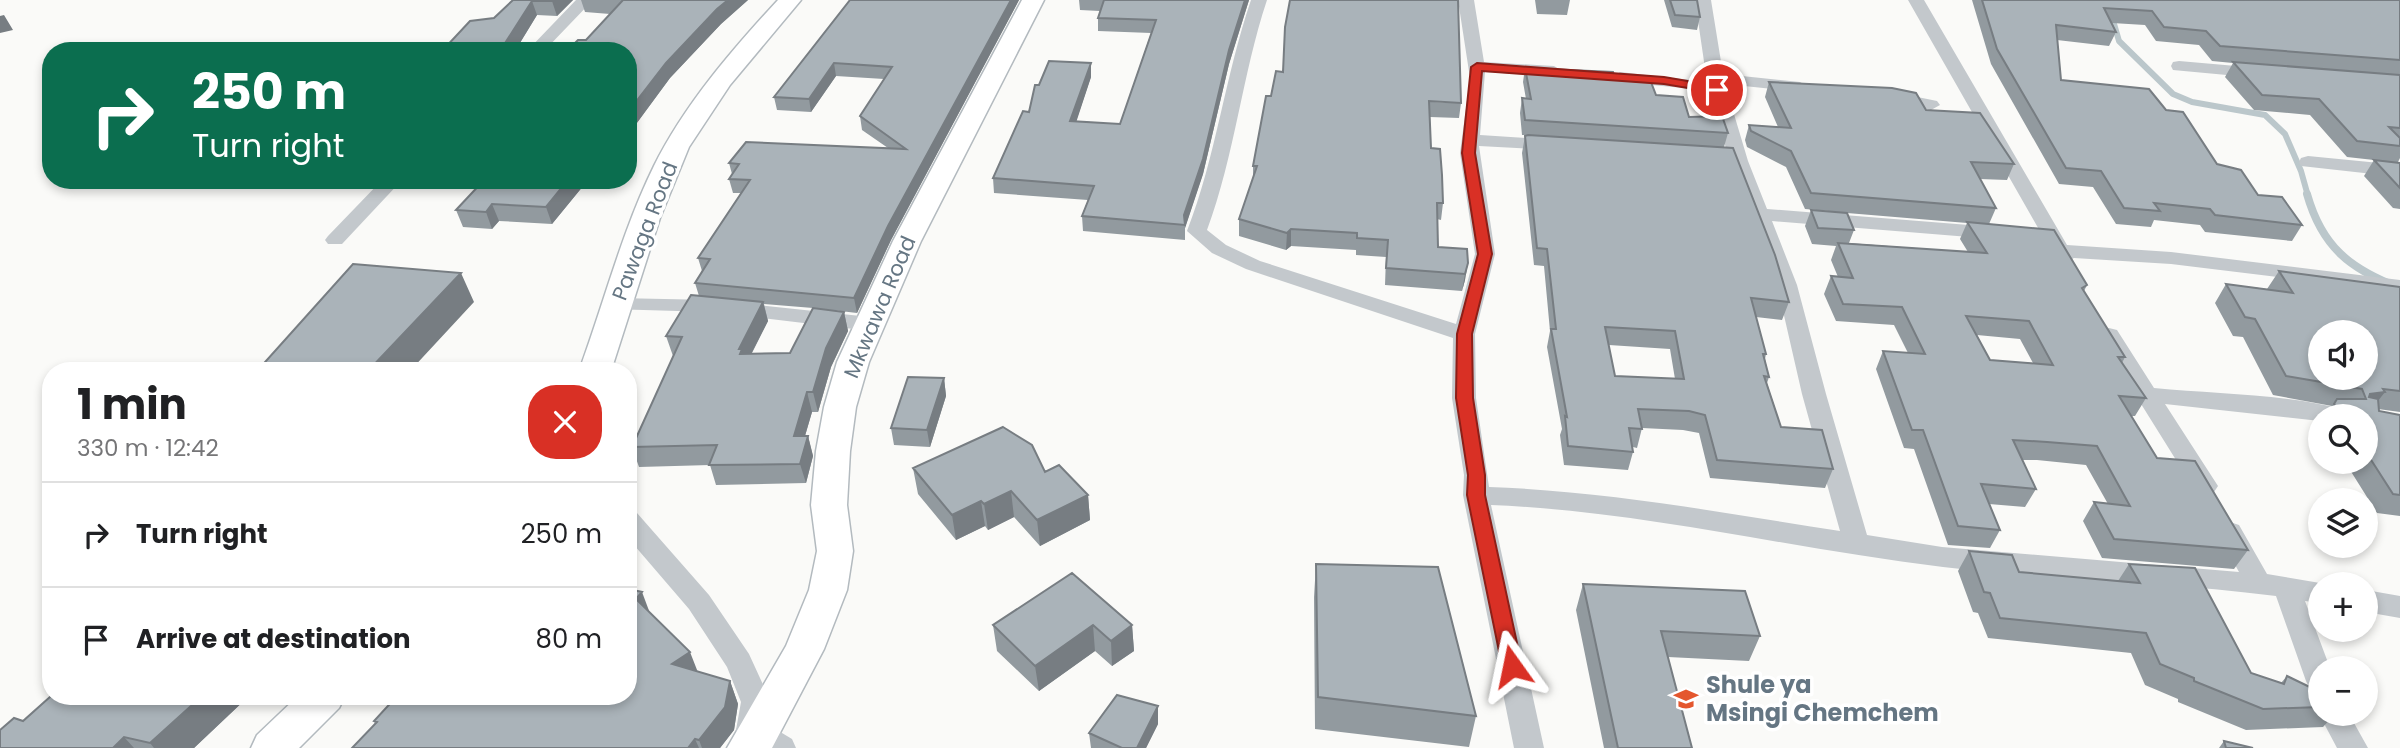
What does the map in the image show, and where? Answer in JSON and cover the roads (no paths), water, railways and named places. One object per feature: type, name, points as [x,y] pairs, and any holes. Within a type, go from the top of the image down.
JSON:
[{"type":"street","points":[[544,42],[585,0]]},
{"type":"street","name":"Pawaga Road","points":[[598,362],[667,167],[695,119],[717,89],[790,0]]},
{"type":"street","name":"Mkwawa Road","points":[[759,744],[804,649],[828,590],[835,551],[829,505],[833,451],[840,407],[853,362],[907,242],[1033,0]]},
{"type":"street","points":[[1259,0],[1245,42],[1210,197],[1196,231],[1219,249],[1253,265],[1464,334]]},
{"type":"street","points":[[1466,0],[1477,67],[1468,153],[1485,254],[1464,334],[1464,398],[1476,475],[1476,495],[1529,748]]},
{"type":"street","points":[[1703,0],[1731,157],[1760,214],[1787,285],[1814,394],[1856,542]]},
{"type":"street","points":[[1916,0],[2072,270]]},
{"type":"street","points":[[2179,66],[2281,74]]},
{"type":"street","points":[[1477,67],[1574,73]]},
{"type":"street","points":[[1600,75],[1819,89]]},
{"type":"street","points":[[1877,95],[1931,105]]},
{"type":"street","points":[[1470,139],[1577,147]]},
{"type":"street","points":[[2308,162],[2400,171]]},
{"type":"street","points":[[335,240],[384,189]]},
{"type":"street","points":[[1760,214],[2018,235],[2057,244],[2400,286]]},
{"type":"street","points":[[617,304],[712,306],[870,324]]},
{"type":"street","points":[[2097,315],[2215,505],[2272,586],[2308,657]]},
{"type":"street","points":[[2147,395],[2308,411]]},
{"type":"street","points":[[1476,495],[1548,498],[1942,557],[2308,591]]},
{"type":"street","points":[[637,530],[699,602],[739,662],[756,702],[759,744]]},
{"type":"street","points":[[2378,603],[2400,607]]},
{"type":"street","points":[[272,748],[316,705]]},
{"type":"street","points":[[2341,726],[2353,748]]},
{"type":"waterway","points":[[2102,0],[2110,10],[2119,41],[2173,94],[2192,102],[2265,115],[2285,134],[2301,171],[2308,196]]},
{"type":"waterway","points":[[2307,194],[2321,228],[2340,254],[2366,273],[2400,288]]},
{"type":"place","name":"Shule ya Msingi Chemchem","points":[[1686,699]]}]
